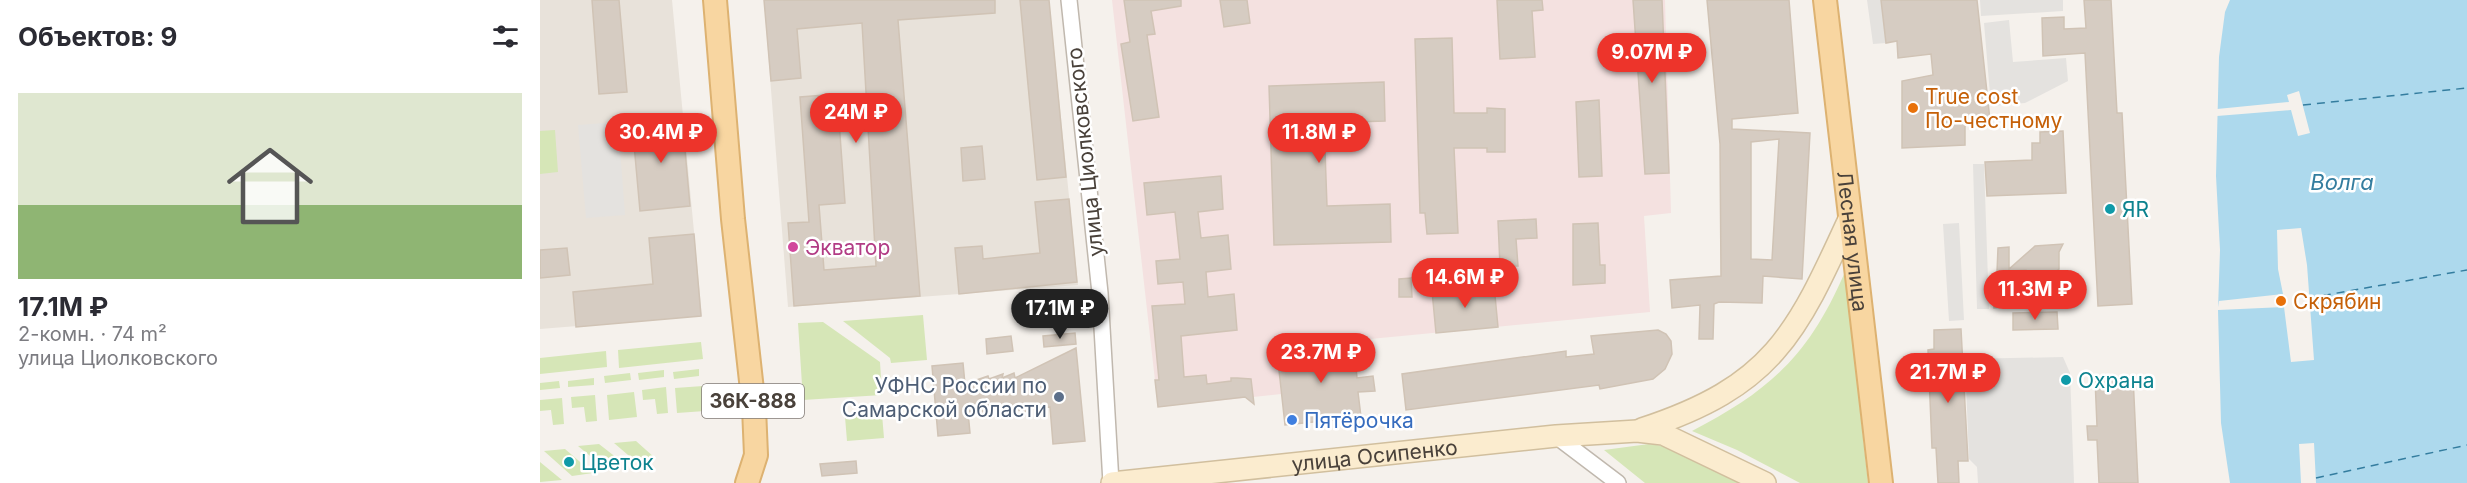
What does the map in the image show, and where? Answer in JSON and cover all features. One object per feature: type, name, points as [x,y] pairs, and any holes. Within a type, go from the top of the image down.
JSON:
[{"type":"main road","name":"36К-888","points":[[715,0],[733,219],[754,408],[756,455],[747,483]]},
{"type":"main road","name":"Лесная улица","points":[[1825,0],[1881,483]]},
{"type":"main road","name":"улица Осипенко","points":[[1637,431],[1683,416],[1710,403],[1737,387],[1768,360],[1796,327],[1821,282],[1850,217]]},
{"type":"main road","name":"улица Осипенко","points":[[1111,483],[1556,436],[1637,431],[1663,434],[1765,483]]},
{"type":"street","name":"улица Циолковского","points":[[1070,0],[1100,293],[1111,483]]},
{"type":"street","points":[[1556,436],[1618,483]]},
{"type":"shaded area","points":[[540,0],[672,0],[702,316],[540,329]]},
{"type":"shaded area","points":[[764,0],[1049,0],[1078,285],[788,307]]},
{"type":"shaded area","points":[[1112,0],[1665,0],[1671,213],[1644,216],[1650,312],[1277,348],[1281,394],[1158,407]]},
{"type":"shaded area","points":[[1867,0],[1881,0],[1886,43],[1873,44]]},
{"type":"shaded area","points":[[1980,0],[2063,0],[2063,11],[1981,16]]},
{"type":"shaded area","points":[[2009,20],[2013,62],[2066,58],[2068,81],[2025,103],[1991,106],[1984,23]]},
{"type":"shaded area","points":[[618,122],[625,215],[586,218],[578,125]]},
{"type":"shaded area","points":[[1973,164],[1984,164],[1989,309],[1977,309]]},
{"type":"shaded area","points":[[1959,223],[1964,320],[1949,321],[1943,224]]},
{"type":"shaded area","points":[[2063,357],[2070,373],[2074,483],[1978,483],[1977,467],[1969,459],[1965,359]]},
{"type":"green space","points":[[555,130],[558,172],[540,174],[540,131]]},
{"type":"green space","points":[[1845,272],[1868,483],[1800,483],[1737,450],[1692,431],[1744,401],[1785,367],[1817,326]]},
{"type":"green space","points":[[923,315],[927,360],[891,363],[890,358],[843,321]]},
{"type":"green space","points":[[823,322],[880,362],[882,395],[803,400],[798,323]]},
{"type":"green space","points":[[701,342],[703,359],[619,368],[618,350]]},
{"type":"green space","points":[[606,351],[607,367],[540,374],[540,358]]},
{"type":"green space","points":[[699,369],[699,376],[674,379],[673,372]]},
{"type":"green space","points":[[664,370],[664,377],[639,380],[638,373]]},
{"type":"green space","points":[[630,373],[631,380],[605,383],[604,376]]},
{"type":"green space","points":[[594,378],[594,385],[568,387],[568,381]]},
{"type":"green space","points":[[559,381],[560,388],[540,390],[540,383]]},
{"type":"green space","points":[[703,386],[705,411],[677,413],[675,388]]},
{"type":"green space","points":[[666,387],[668,413],[657,414],[655,399],[643,400],[642,390]]},
{"type":"green space","points":[[634,392],[637,417],[609,420],[607,395]]},
{"type":"green space","points":[[595,395],[597,421],[586,422],[584,407],[572,408],[571,397]]},
{"type":"green space","points":[[562,398],[564,424],[553,425],[551,410],[540,411],[540,400]]},
{"type":"green space","points":[[882,414],[884,438],[847,441],[845,417]]},
{"type":"green space","points":[[636,441],[655,458],[635,461],[614,443]]},
{"type":"green space","points":[[599,444],[622,462],[601,465],[578,446]]},
{"type":"green space","points":[[1649,444],[1670,447],[1746,483],[1645,483],[1604,450]]},
{"type":"green space","points":[[565,449],[593,473],[572,476],[544,451]]},
{"type":"green space","points":[[540,462],[562,480],[540,482]]},
{"type":"water","name":"Волга","points":[[2230,0],[2467,0],[2467,483],[2230,483],[2221,423],[2218,310],[2220,250],[2216,176],[2219,57],[2225,12]]},
{"type":"pier","points":[[2299,91],[2310,133],[2298,136],[2291,110],[2217,116],[2217,109],[2289,102],[2287,95]]},
{"type":"pier","points":[[2301,228],[2307,265],[2314,360],[2291,362],[2284,307],[2218,310],[2218,307],[2219,301],[2283,294],[2278,269],[2277,230]]},
{"type":"pier","points":[[2314,443],[2316,483],[2301,483],[2299,444]]},
{"type":"building","points":[[592,0],[619,0],[627,92],[599,94]]},
{"type":"building","points":[[764,0],[995,0],[995,13],[898,20],[920,296],[794,306],[788,223],[809,222],[800,97],[837,94],[845,203],[819,205],[824,270],[876,266],[862,23],[797,29],[801,78],[771,81]]},
{"type":"building","points":[[1020,0],[1049,0],[1066,177],[1037,180]]},
{"type":"building","points":[[1124,0],[1181,0],[1181,6],[1151,11],[1155,34],[1147,35],[1159,117],[1133,121],[1121,44],[1130,42]]},
{"type":"building","points":[[1220,0],[1247,0],[1250,23],[1224,27]]},
{"type":"building","points":[[1497,0],[1542,0],[1543,10],[1532,11],[1535,57],[1500,59]]},
{"type":"building","points":[[1633,0],[1662,0],[1669,173],[1645,174]]},
{"type":"building","points":[[1707,0],[1789,0],[1798,113],[1732,119],[1732,129],[1810,133],[1802,279],[1763,276],[1762,303],[1719,302],[1714,304],[1713,339],[1699,339],[1700,305],[1672,308],[1670,280],[1721,276],[1720,144]],"holes":[[[1779,139],[1772,260],[1751,259],[1751,142]]]},
{"type":"building","points":[[1881,0],[1977,0],[1990,120],[1965,124],[1965,145],[1902,148],[1902,81],[1933,75],[1931,54],[1898,58],[1897,41],[1886,43]]},
{"type":"building","name":"ЯR","points":[[2084,0],[2111,0],[2117,113],[2122,113],[2132,304],[2098,306],[2085,53],[2043,56],[2042,18],[2064,17],[2064,29],[2086,28]]},
{"type":"building","points":[[1452,38],[1454,113],[1487,113],[1487,108],[1505,109],[1505,152],[1487,152],[1487,148],[1454,148],[1458,233],[1427,234],[1425,213],[1420,213],[1415,39]]},
{"type":"building","points":[[1384,82],[1385,121],[1324,123],[1327,206],[1390,204],[1391,242],[1274,245],[1269,86]]},
{"type":"building","points":[[1599,100],[1602,176],[1579,177],[1576,102]]},
{"type":"building","points":[[682,117],[690,206],[640,211],[632,122]]},
{"type":"building","points":[[2063,131],[2066,193],[1987,196],[1985,162],[2032,160],[2032,143],[2040,143],[2040,132]]},
{"type":"building","points":[[982,146],[985,179],[963,181],[961,148]]},
{"type":"building","points":[[1221,176],[1223,209],[1198,212],[1201,238],[1228,235],[1231,269],[1206,272],[1208,297],[1234,294],[1237,330],[1181,336],[1184,377],[1206,375],[1207,384],[1231,381],[1231,378],[1251,379],[1254,404],[1245,397],[1158,407],[1155,380],[1159,380],[1152,306],[1185,304],[1183,282],[1158,284],[1156,261],[1180,259],[1175,212],[1147,215],[1144,183]]},
{"type":"building","points":[[1069,199],[1077,282],[959,294],[955,248],[982,246],[983,259],[1040,253],[1035,202]]},
{"type":"building","points":[[1536,219],[1537,238],[1516,239],[1518,266],[1500,266],[1498,221]]},
{"type":"building","points":[[1598,223],[1600,265],[1605,265],[1605,283],[1573,285],[1573,224]]},
{"type":"building","points":[[694,234],[701,316],[576,327],[573,292],[653,284],[649,238]]},
{"type":"building","points":[[2063,244],[2059,252],[2059,269],[2055,272],[2064,286],[2035,287],[2035,279],[2026,270],[1997,272],[1998,248],[2009,247],[2009,269],[2035,246]]},
{"type":"building","points":[[567,248],[570,275],[540,278],[540,250]]},
{"type":"building","points":[[1411,278],[1412,297],[1399,297],[1399,279]]},
{"type":"building","points":[[1494,285],[1498,327],[1436,333],[1432,291]]},
{"type":"building","points":[[1993,292],[2004,292],[2004,307],[1994,308]]},
{"type":"building","points":[[2057,312],[2058,329],[2013,330],[2013,313]]},
{"type":"building","points":[[1961,329],[1968,461],[1958,461],[1959,483],[1938,483],[1936,448],[1932,448],[1928,350],[1934,349],[1934,330]]},
{"type":"building","points":[[1658,330],[1666,334],[1671,341],[1672,354],[1665,369],[1653,379],[1600,389],[1599,385],[1406,410],[1402,374],[1566,351],[1566,357],[1594,354],[1591,336]]},
{"type":"building","points":[[1075,333],[1076,344],[1044,347],[1043,336]]},
{"type":"building","points":[[1011,336],[1013,351],[987,354],[986,339]]},
{"type":"building","points":[[1354,344],[1357,378],[1373,376],[1375,391],[1358,392],[1361,417],[1285,425],[1277,352]]},
{"type":"building","points":[[1076,348],[1085,441],[1053,444],[1050,407],[1030,409],[1030,413],[1015,409],[1016,414],[1004,410],[1004,415],[992,412],[992,416],[968,412],[970,433],[938,436],[932,366],[963,363],[965,384],[988,376],[989,379],[1003,374],[1002,378],[1014,373],[1015,378]]},
{"type":"building","points":[[2133,376],[2138,483],[2099,483],[2097,440],[2088,440],[2087,426],[2097,426],[2095,378]]},
{"type":"building","points":[[856,461],[857,473],[822,476],[820,464]]},
{"type":"ferry route","points":[[2303,105],[2467,88]]},
{"type":"ferry route","points":[[2309,298],[2467,270]]},
{"type":"ferry route","points":[[2316,478],[2467,445]]},
{"type":"place","name":"True cost По-честному","points":[[1913,108]]},
{"type":"place","name":"ЯR","points":[[2110,209]]},
{"type":"place","name":"Экватор","points":[[793,247]]},
{"type":"place","name":"Скрябин","points":[[2281,301]]},
{"type":"place","name":"Охрана","points":[[2066,380]]},
{"type":"place","name":"УФНС России по Самарской области","points":[[1059,397]]},
{"type":"place","name":"Пятёрочка","points":[[1292,420]]},
{"type":"place","name":"Цветок","points":[[569,462]]}]
